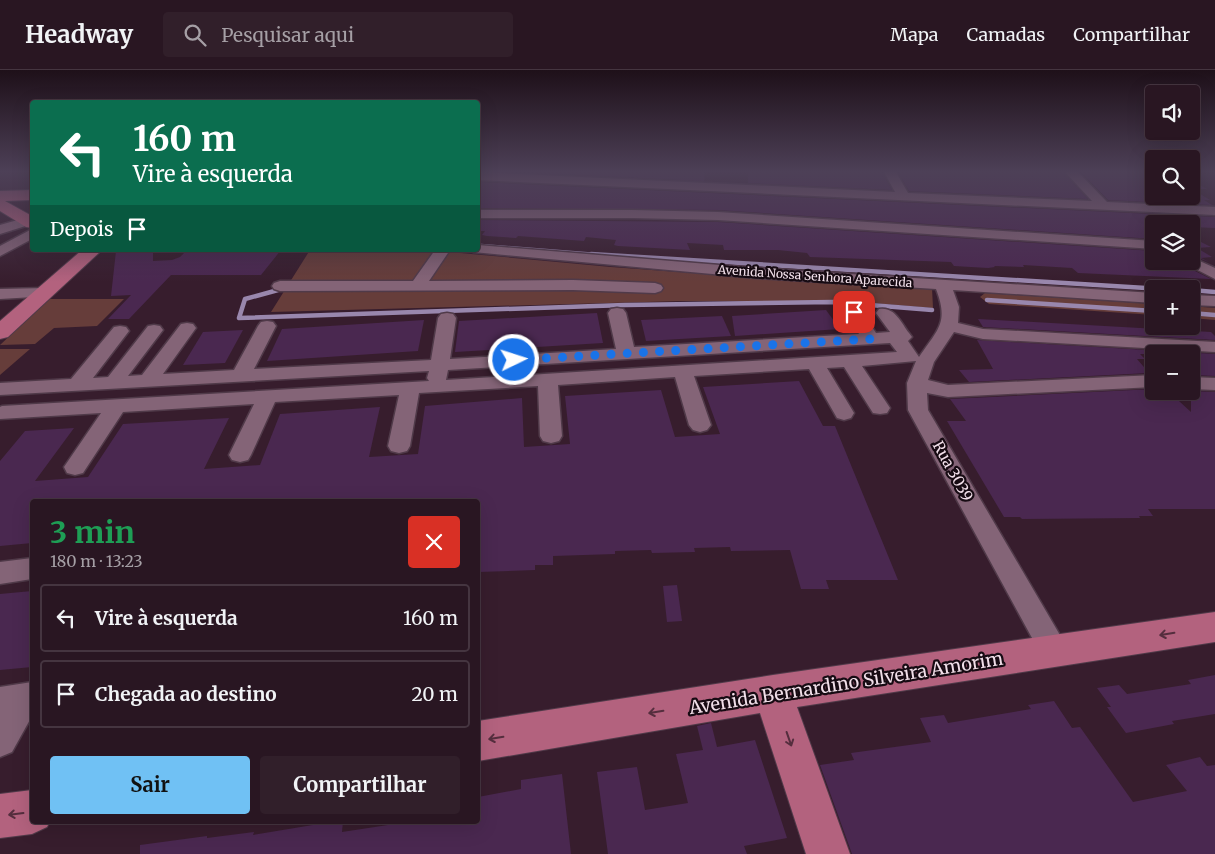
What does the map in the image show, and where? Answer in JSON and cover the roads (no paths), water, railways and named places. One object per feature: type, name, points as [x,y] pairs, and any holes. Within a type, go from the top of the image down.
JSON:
[{"type":"main road","points":[[6,209],[30,225]]},
{"type":"main road","points":[[0,332],[91,252]]},
{"type":"main road","name":"Avenida Bernardino Silveira Amorim","points":[[480,741],[773,693],[1215,627]]},
{"type":"main road","points":[[773,693],[828,854]]},
{"type":"main road","points":[[0,816],[30,812]]},
{"type":"street","points":[[1161,209],[1215,211]]},
{"type":"street","points":[[480,214],[656,214],[900,226],[1048,240],[1145,245]]},
{"type":"street","points":[[0,230],[30,226]]},
{"type":"street","points":[[0,252],[30,227]]},
{"type":"street","name":"Avenida Nossa Senhora Aparecida","points":[[480,249],[756,273],[1145,297]]},
{"type":"street","points":[[419,284],[442,252]]},
{"type":"street","points":[[573,285],[580,258]]},
{"type":"street","points":[[1200,266],[1215,274]]},
{"type":"street","points":[[280,286],[419,284],[573,285],[655,288]]},
{"type":"street","points":[[942,284],[951,307],[949,326],[983,334],[1215,347]]},
{"type":"street","points":[[0,294],[45,293]]},
{"type":"street","points":[[1200,300],[1215,301]]},
{"type":"street","points":[[854,312],[871,339]]},
{"type":"street","points":[[617,313],[626,354]]},
{"type":"street","points":[[0,389],[903,337],[885,313]]},
{"type":"street","points":[[435,387],[447,318]]},
{"type":"street","points":[[242,375],[267,326]]},
{"type":"street","name":"Rua 3039","points":[[949,326],[925,362],[917,384],[918,410],[1054,651]]},
{"type":"street","points":[[149,380],[187,328]]},
{"type":"street","points":[[114,382],[154,330]]},
{"type":"street","points":[[77,384],[120,331]]},
{"type":"street","points":[[25,388],[2,413],[910,357],[895,337]]},
{"type":"street","points":[[850,361],[880,408]]},
{"type":"street","points":[[814,364],[844,413]]},
{"type":"street","points":[[683,372],[700,425]]},
{"type":"street","points":[[548,380],[551,436]]},
{"type":"street","points":[[917,384],[948,391],[1145,381]]},
{"type":"street","points":[[1200,383],[1215,384]]},
{"type":"street","points":[[399,446],[410,388]]},
{"type":"street","points":[[240,454],[267,396]]},
{"type":"street","points":[[75,467],[117,406]]},
{"type":"street","points":[[0,573],[30,569]]},
{"type":"street","points":[[0,741],[19,699]]},
{"type":"waterway","points":[[480,245],[606,255]]},
{"type":"waterway","points":[[591,254],[606,255]]},
{"type":"waterway","points":[[606,255],[1145,288]]},
{"type":"waterway","points":[[278,290],[245,299],[239,318],[625,305],[833,302],[932,310]]},
{"type":"waterway","points":[[1200,291],[1215,292]]},
{"type":"waterway","points":[[987,300],[1145,310]]},
{"type":"waterway","points":[[1200,314],[1215,315]]}]
